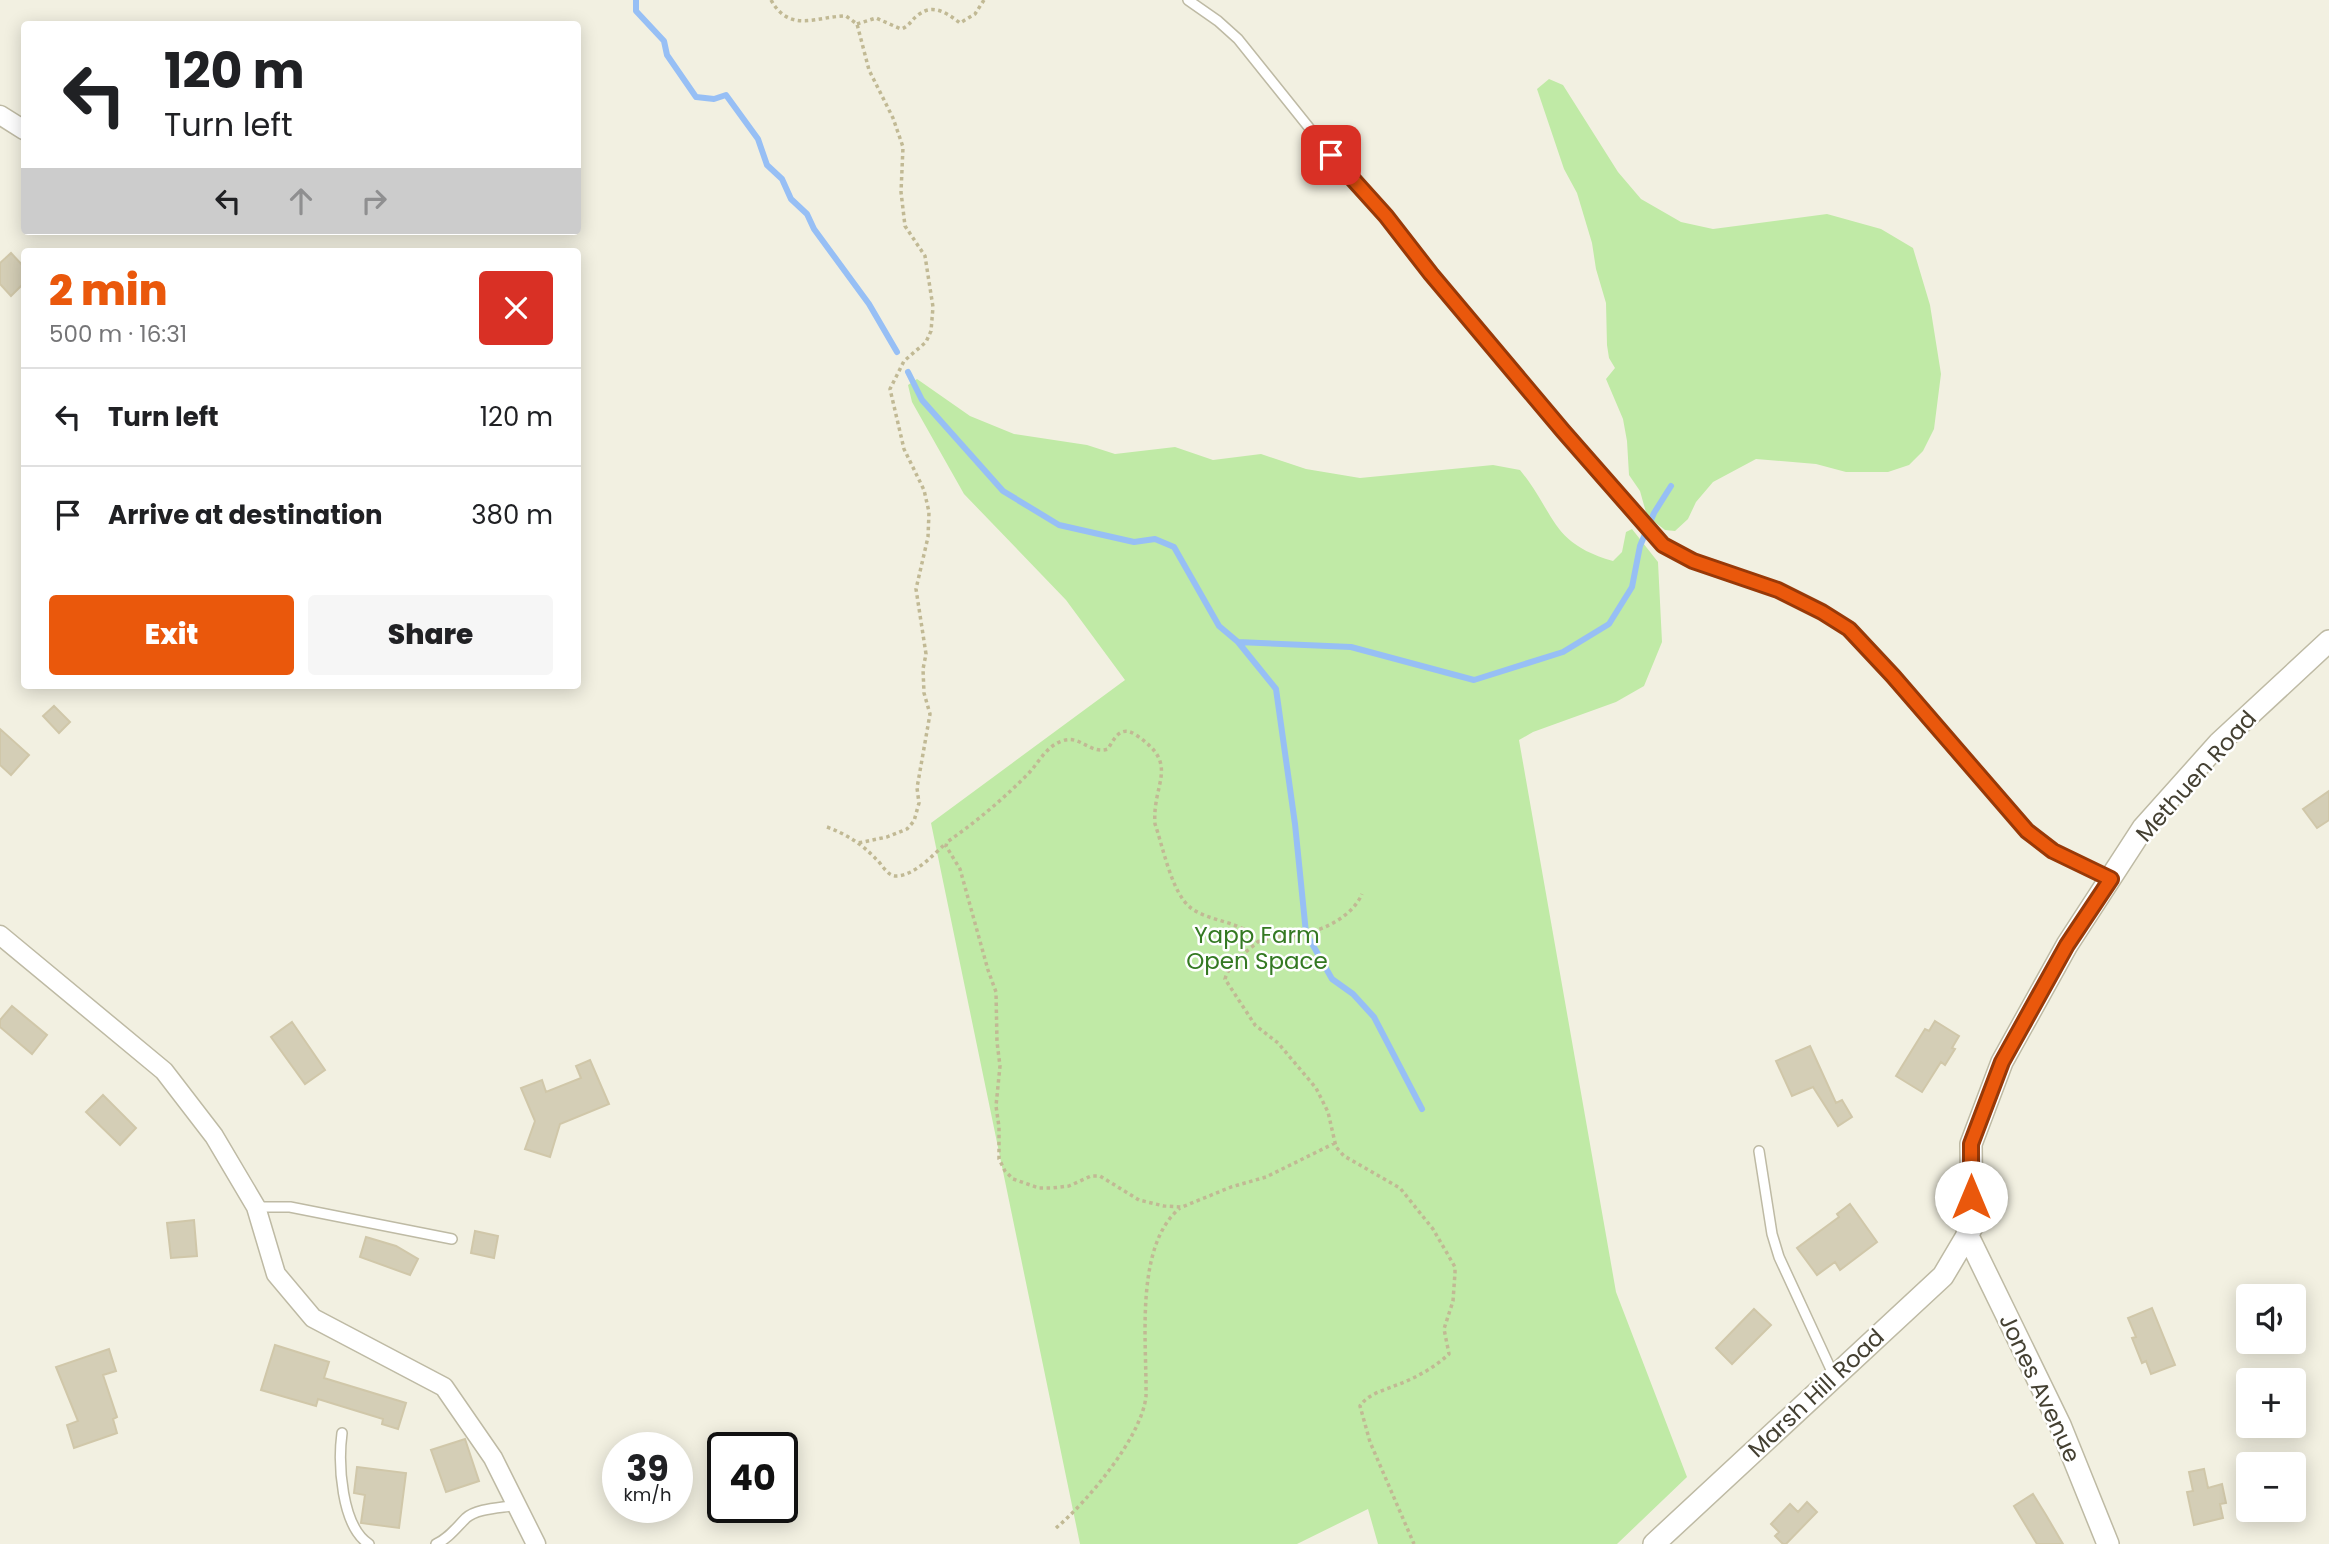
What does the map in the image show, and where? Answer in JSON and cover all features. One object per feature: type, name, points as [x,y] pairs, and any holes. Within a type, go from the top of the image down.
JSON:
[{"type":"street","points":[[0,115],[21,128]]},
{"type":"street","name":"Methuen Road","points":[[1967,1234],[1972,1227],[1971,1144],[2002,1062],[2067,945],[2143,828],[2219,743],[2329,640]]},
{"type":"street","points":[[0,935],[164,1071],[214,1136],[256,1207],[276,1274],[313,1318],[444,1387],[493,1458],[536,1544]]},
{"type":"street","name":"Marsh Hill Road","points":[[1654,1544],[1943,1276],[1967,1234]]},
{"type":"street","name":"Jones Avenue","points":[[1967,1234],[2060,1425],[2108,1544]]},
{"type":"lane","points":[[1188,0],[1238,39],[1331,155],[1386,216],[1431,274],[1663,545],[1693,561],[1778,590],[1849,629],[2027,831],[2053,851],[2111,879]]},
{"type":"lane","points":[[1759,1151],[1772,1234],[1779,1257],[1834,1376]]},
{"type":"lane","points":[[256,1207],[290,1207],[452,1239]]},
{"type":"lane","points":[[342,1433],[340,1463],[349,1512],[355,1529],[369,1544]]},
{"type":"lane","points":[[436,1544],[445,1540],[467,1517],[476,1512],[517,1505]]},
{"type":"path","points":[[771,0],[778,9],[797,21],[846,16],[857,24],[869,70],[893,118],[903,147],[901,192],[905,226],[925,256],[933,307],[931,331],[926,342],[904,361],[890,389],[904,449],[924,490],[929,512],[928,537],[916,589],[926,654],[923,669],[924,693],[930,714],[917,788],[919,803],[914,821],[907,829],[887,838],[858,843]]},
{"type":"path","points":[[857,24],[876,18],[901,29],[910,26],[920,13],[932,10],[945,11],[960,23],[975,15],[984,0]]},
{"type":"path","points":[[827,827],[849,836],[868,850],[888,873],[896,876],[913,870],[986,814],[1039,763],[1052,745],[1076,739],[1102,751],[1108,750],[1117,734],[1130,731],[1155,750],[1162,763],[1163,771],[1155,812],[1156,824],[1181,897],[1191,908],[1237,926],[1254,936],[1258,942]]},
{"type":"path","points":[[947,842],[946,846],[960,869],[996,992],[1000,1066],[996,1106],[999,1158],[1005,1171],[1013,1179],[1039,1188],[1069,1186],[1091,1176],[1100,1176],[1139,1200],[1182,1207]]},
{"type":"path","points":[[1362,894],[1349,913],[1324,927],[1258,942],[1238,958],[1225,979],[1255,1025],[1278,1043],[1309,1078],[1328,1112],[1335,1143],[1344,1156],[1374,1175],[1389,1180],[1410,1198],[1433,1229],[1455,1267],[1453,1301],[1444,1329],[1449,1354],[1436,1366],[1395,1386],[1380,1390],[1360,1406],[1370,1442],[1414,1544]]},
{"type":"path","points":[[1056,1528],[1087,1497],[1126,1447],[1144,1409],[1143,1315],[1154,1255],[1166,1224],[1182,1207],[1231,1187],[1266,1177],[1335,1143]]},
{"type":"green space","points":[[1549,79],[1563,85],[1618,172],[1641,199],[1681,222],[1713,229],[1827,214],[1881,229],[1913,248],[1930,305],[1941,374],[1934,429],[1923,451],[1909,465],[1888,472],[1846,472],[1816,464],[1756,459],[1713,482],[1696,502],[1688,519],[1675,531],[1665,530],[1647,516],[1640,491],[1629,475],[1623,419],[1606,379],[1615,368],[1609,358],[1606,303],[1592,243],[1577,193],[1564,169],[1537,89]]},
{"type":"green space","name":"Yapp Farm Open Space","points":[[917,379],[970,416],[1014,434],[1087,445],[1115,454],[1175,447],[1213,460],[1261,454],[1306,469],[1360,478],[1493,465],[1520,470],[1556,525],[1577,545],[1592,554],[1613,561],[1622,552],[1626,532],[1632,529],[1658,562],[1662,642],[1644,686],[1616,702],[1533,732],[1519,740],[1616,1292],[1687,1477],[1617,1544],[1378,1544],[1368,1509],[1297,1544],[1080,1544],[931,823],[1125,680],[1066,600],[964,494],[912,402],[908,385]]},
{"type":"building","points":[[11,253],[21,264],[21,286],[11,296],[0,284],[0,263]]},
{"type":"building","points":[[54,706],[70,722],[59,733],[43,716]]},
{"type":"building","points":[[0,729],[29,755],[11,775],[0,765]]},
{"type":"building","points":[[2329,791],[2329,820],[2317,828],[2303,809]]},
{"type":"building","points":[[12,1006],[47,1035],[32,1054],[0,1027],[0,1020]]},
{"type":"building","points":[[1935,1021],[1959,1036],[1945,1065],[1941,1062],[1922,1092],[1896,1076],[1925,1029],[1929,1031]]},
{"type":"building","points":[[292,1022],[325,1070],[305,1084],[271,1037]]},
{"type":"building","points":[[1810,1046],[1836,1103],[1842,1100],[1852,1117],[1838,1126],[1813,1087],[1792,1096],[1776,1061]]},
{"type":"building","points":[[590,1060],[609,1104],[560,1124],[550,1157],[525,1149],[535,1121],[521,1088],[542,1080],[546,1092],[581,1078],[576,1066]]},
{"type":"building","points":[[103,1095],[136,1128],[120,1145],[86,1112]]},
{"type":"building","points":[[1850,1204],[1877,1242],[1840,1270],[1835,1262],[1817,1275],[1797,1248],[1839,1217],[1837,1214]]},
{"type":"building","points":[[194,1220],[197,1256],[171,1258],[167,1223]]},
{"type":"building","points":[[475,1231],[498,1236],[494,1258],[471,1253]]},
{"type":"building","points":[[366,1237],[396,1246],[418,1259],[410,1275],[360,1257]]},
{"type":"building","points":[[2152,1308],[2175,1365],[2151,1374],[2146,1361],[2142,1363],[2132,1338],[2136,1337],[2128,1318]]},
{"type":"building","points":[[1754,1309],[1771,1325],[1732,1364],[1716,1348]]},
{"type":"building","points":[[275,1345],[329,1362],[324,1378],[406,1403],[398,1429],[382,1424],[383,1419],[318,1399],[316,1406],[261,1390]]},
{"type":"building","points":[[109,1349],[116,1371],[103,1375],[117,1417],[113,1419],[117,1433],[74,1448],[67,1425],[78,1421],[56,1367]]},
{"type":"building","points":[[465,1439],[479,1481],[446,1492],[431,1450]]},
{"type":"building","points":[[357,1467],[406,1473],[399,1528],[361,1523],[365,1495],[354,1493]]},
{"type":"building","points":[[2204,1469],[2208,1488],[2222,1484],[2226,1503],[2220,1504],[2223,1518],[2194,1525],[2187,1492],[2193,1491],[2189,1472]]},
{"type":"building","points":[[2033,1494],[2063,1544],[2037,1544],[2014,1506]]},
{"type":"building","points":[[1807,1502],[1817,1512],[1783,1544],[1775,1536],[1779,1532],[1771,1524],[1790,1504],[1798,1512]]},
{"type":"waterway","points":[[636,0],[636,11],[664,41],[667,55],[696,97],[714,99],[726,95],[758,139],[767,165],[782,179],[791,199],[807,214],[814,229],[869,304],[897,352]]},
{"type":"waterway","points":[[908,372],[922,400],[1003,491],[1059,525],[1134,542],[1155,539],[1174,547],[1219,626],[1238,642],[1276,689],[1295,824],[1306,933],[1332,979],[1353,994],[1374,1017],[1422,1109]]},
{"type":"waterway","points":[[1238,642],[1351,647],[1474,680],[1563,652],[1609,624],[1632,587],[1640,546],[1654,513],[1671,486]]},
{"type":"route","points":[[1331,155],[1386,216],[1431,274],[1563,431],[1663,545],[1693,561],[1778,590],[1849,629],[2027,831],[2053,851],[2111,879],[2067,945],[2002,1062],[1971,1144],[1971,1197]]}]
